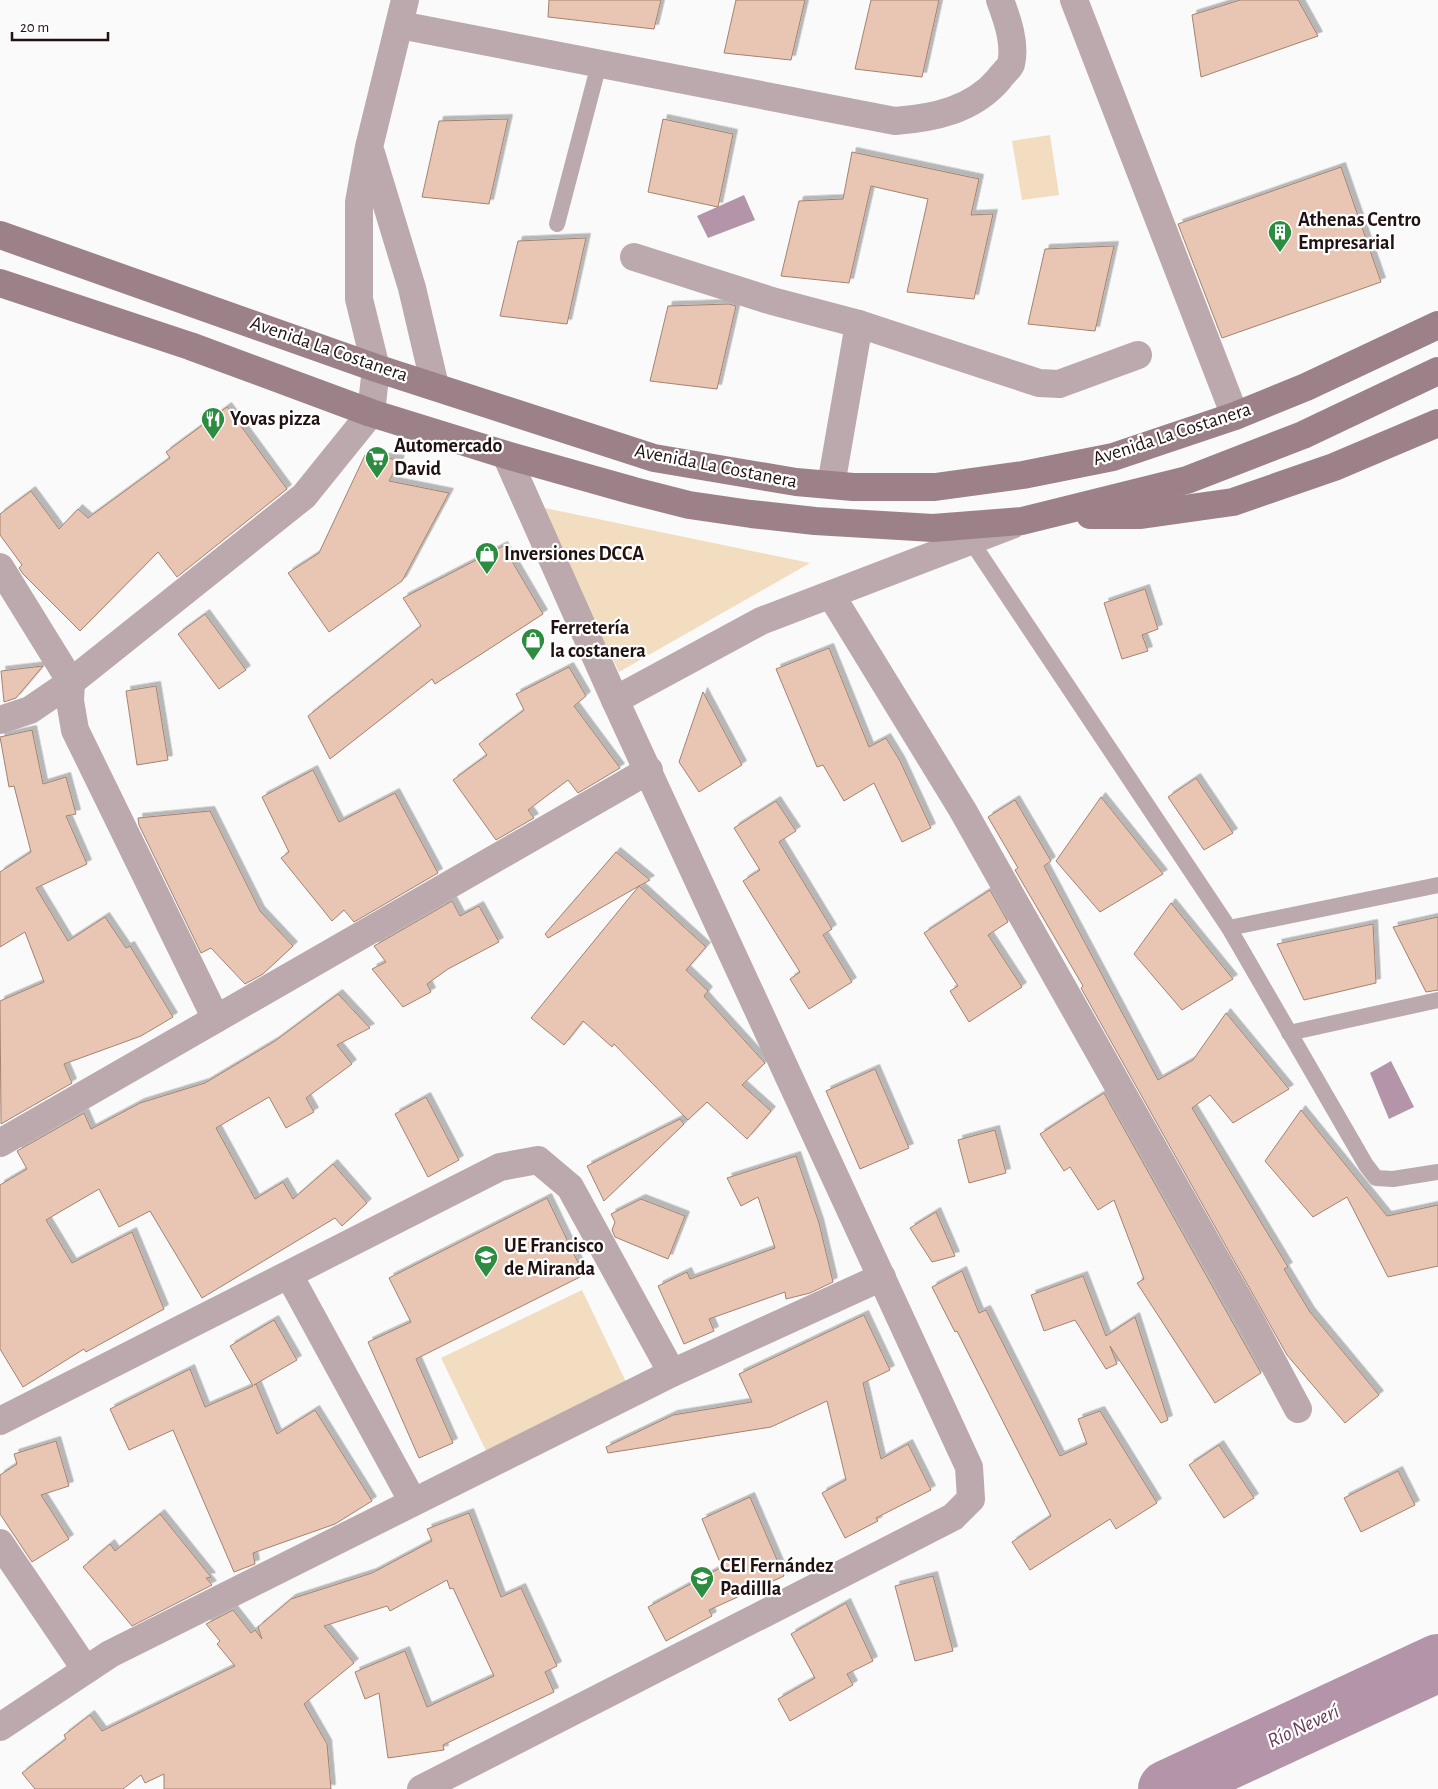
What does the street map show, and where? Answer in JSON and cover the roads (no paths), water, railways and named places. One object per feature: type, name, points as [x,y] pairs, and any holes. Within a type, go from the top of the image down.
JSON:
[{"type":"street","points":[[0,720],[30,710],[71,682],[304,496],[371,413],[376,368],[359,299],[359,202],[369,147],[402,12],[598,64],[895,121],[928,119],[964,107],[990,89],[1011,64],[1011,28],[1000,0]]},
{"type":"street","points":[[1074,0],[1235,416]]},
{"type":"street","points":[[369,147],[412,288],[435,386]]},
{"type":"street","name":"Avenida La Costanera","points":[[0,235],[376,368],[654,458],[796,482],[831,485],[935,486],[1023,475],[1113,457],[1235,416],[1306,387],[1438,325]]},
{"type":"street","points":[[634,257],[772,301],[859,324],[1040,383],[1059,384],[1138,355]]},
{"type":"street","name":"Avenida La Costanera","points":[[0,283],[190,346],[371,413],[506,455],[689,505],[815,521],[933,528],[1034,518],[1187,480],[1303,435],[1438,371]]},
{"type":"street","points":[[831,485],[859,324]]},
{"type":"street","points":[[615,700],[761,621],[1034,518],[1141,515],[1233,502],[1334,467],[1438,423]]},
{"type":"street","points":[[420,1789],[953,1517],[971,1499],[969,1468],[649,770],[615,700],[506,455]]},
{"type":"street","points":[[0,567],[71,682],[70,701],[75,730],[216,1019]]},
{"type":"street","points":[[831,595],[967,817],[1252,1323],[1298,1409]]},
{"type":"street","points":[[0,1143],[649,770]]},
{"type":"street","points":[[0,1421],[500,1167],[538,1160],[570,1187],[672,1373]]},
{"type":"street","points":[[288,1275],[413,1502]]},
{"type":"street","points":[[0,1727],[110,1654],[672,1373],[882,1276]]},
{"type":"street","points":[[0,1543],[86,1670]]},
{"type":"lane","points":[[557,224],[598,64]]},
{"type":"lane","points":[[971,541],[1229,928],[1366,1166],[1376,1178],[1393,1179],[1438,1172]]},
{"type":"lane","points":[[1229,928],[1438,885]]},
{"type":"lane","points":[[1289,1033],[1438,1000]]},
{"type":"waterway","name":"Río Neverí","points":[[1167,1789],[1438,1663]]},
{"type":"place","name":"Athenas Centro Empresarial","points":[[1280,253]]},
{"type":"place","name":"Yovas pizza","points":[[213,440]]},
{"type":"place","name":"Automercado David","points":[[377,479]]},
{"type":"place","name":"Inversiones DCCA","points":[[487,575]]},
{"type":"place","name":"Ferretería la costanera","points":[[533,661]]},
{"type":"place","name":"UE Francisco de Miranda","points":[[486,1278]]},
{"type":"place","name":"CEI Fernández Padillla","points":[[702,1599]]}]
